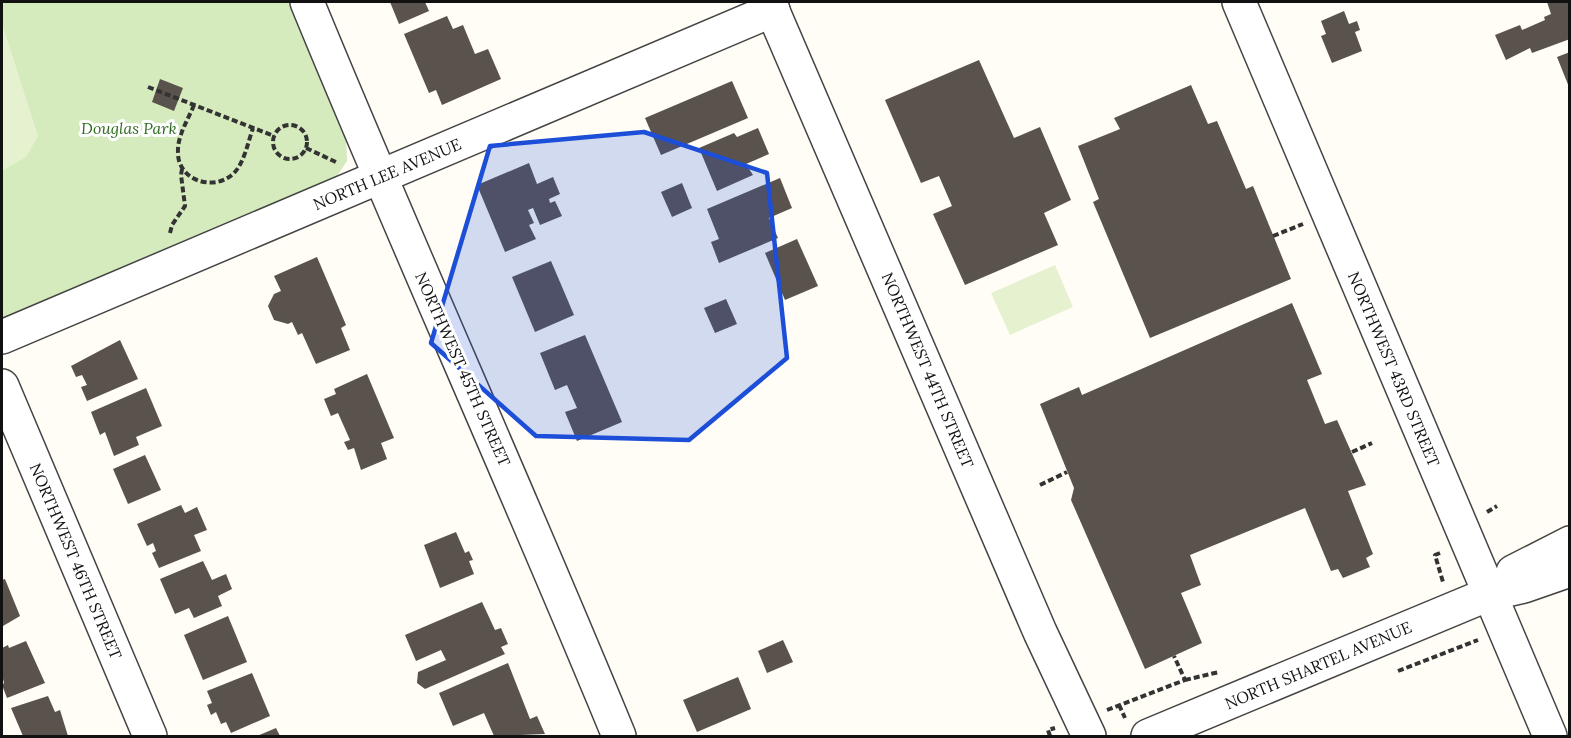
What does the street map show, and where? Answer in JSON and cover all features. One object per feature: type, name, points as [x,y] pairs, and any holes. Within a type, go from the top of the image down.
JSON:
[{"type":"street","name":"NORTHWEST 45TH STREET","points":[[307,2],[379,177],[551,571],[619,736]]},
{"type":"street","name":"NORTHWEST 43RD STREET","points":[[1239,2],[1550,736]]},
{"type":"street","name":"NORTH LEE AVENUE","points":[[2,337],[379,177],[771,6]]},
{"type":"street","name":"NORTHWEST 44TH STREET","points":[[771,6],[1040,632],[1089,736]]},
{"type":"street","name":"NORTHWEST 46TH STREET","points":[[2,386],[150,736]]},
{"type":"street","name":"NORTH SHARTEL AVENUE","points":[[1489,594],[1518,567],[1569,543]]},
{"type":"street","name":"NORTH SHARTEL AVENUE","points":[[1148,736],[1489,594],[1524,586],[1569,570]]},
{"type":"path","points":[[148,87],[274,136]]},
{"type":"path","points":[[194,105],[178,145],[177,155],[182,169],[199,181],[211,183],[225,179],[238,168],[253,128]]},
{"type":"path","points":[[294,125],[303,131],[306,137],[306,148],[294,159],[283,158],[274,150],[274,136],[281,127],[294,125]]},
{"type":"path","points":[[306,148],[340,164]]},
{"type":"path","points":[[180,262],[172,244],[170,229],[185,206],[180,175],[182,169]]},
{"type":"path","points":[[1352,452],[1372,443]]},
{"type":"path","points":[[1040,485],[1067,472]]},
{"type":"path","points":[[1434,585],[1444,581],[1435,555],[1447,550],[1461,527]]},
{"type":"path","points":[[1398,671],[1482,638]]},
{"type":"path","points":[[1174,656],[1185,680]]},
{"type":"path","points":[[1119,705],[1185,680],[1222,672]]},
{"type":"highlighted area","points":[[644,132],[767,173],[787,358],[689,440],[536,436],[431,343],[490,146]]},
{"type":"green space","name":"Douglas Park","points":[[2,2],[288,2],[346,138],[347,161],[335,179],[2,322]]},
{"type":"green space","points":[[2,23],[38,136],[26,157],[2,171]]},
{"type":"green space","points":[[1055,265],[1073,307],[1010,335],[991,293]]},
{"type":"building","points":[[390,2],[425,2],[429,11],[399,24]]},
{"type":"building","points":[[1547,2],[1570,2],[1570,39],[1532,53],[1530,48],[1506,60],[1495,35],[1520,25],[1522,30],[1545,20],[1544,17],[1551,14]]},
{"type":"building","points":[[1344,11],[1349,24],[1357,21],[1360,30],[1355,32],[1362,51],[1332,63],[1321,36],[1326,34],[1321,21]]},
{"type":"building","points":[[447,16],[453,29],[463,25],[475,54],[488,49],[501,79],[442,105],[436,90],[429,93],[404,34]]},
{"type":"building","points":[[1570,52],[1570,87],[1569,87],[1557,57]]},
{"type":"building","points":[[979,60],[1014,138],[1040,127],[1071,200],[1044,213],[1058,245],[965,285],[933,214],[952,206],[939,176],[921,183],[885,100]]},
{"type":"building","points":[[160,79],[183,88],[174,111],[152,102]]},
{"type":"building","points":[[732,81],[748,118],[661,155],[645,118]]},
{"type":"building","points":[[1191,85],[1208,124],[1217,121],[1246,189],[1253,186],[1291,279],[1150,338],[1093,202],[1099,199],[1078,146],[1120,129],[1114,118]]},
{"type":"building","points":[[758,128],[769,154],[746,164],[753,175],[717,191],[699,148],[734,133],[737,137]]},
{"type":"building","points":[[529,163],[537,184],[553,177],[560,194],[549,199],[550,203],[555,201],[562,216],[540,225],[533,208],[528,210],[534,223],[529,225],[536,239],[505,252],[477,185]]},
{"type":"building","points":[[780,178],[792,208],[769,218],[778,238],[719,263],[711,242],[719,239],[707,209]]},
{"type":"building","points":[[682,183],[692,208],[672,217],[661,192]]},
{"type":"building","points":[[797,239],[818,286],[785,300],[765,253]]},
{"type":"building","points":[[317,257],[346,325],[341,328],[350,350],[316,364],[302,333],[298,335],[292,322],[288,324],[274,320],[268,306],[274,294],[281,291],[274,276]]},
{"type":"building","points":[[551,261],[574,315],[535,332],[512,277]]},
{"type":"building","points":[[726,299],[737,324],[715,333],[704,308]]},
{"type":"building","points":[[1292,303],[1322,374],[1307,380],[1325,424],[1337,420],[1366,485],[1348,491],[1373,554],[1366,558],[1370,567],[1343,578],[1338,569],[1331,571],[1305,508],[1190,555],[1201,585],[1181,593],[1202,643],[1145,669],[1071,500],[1074,488],[1040,404],[1079,387],[1082,395]]},
{"type":"building","points":[[585,335],[622,422],[577,441],[565,412],[577,408],[567,385],[555,390],[540,353]]},
{"type":"building","points":[[120,340],[138,379],[87,401],[81,387],[87,385],[82,375],[76,377],[71,366]]},
{"type":"building","points":[[367,374],[394,438],[381,443],[387,459],[361,470],[354,448],[348,450],[344,442],[350,440],[338,413],[331,416],[324,399],[336,394],[334,389]]},
{"type":"building","points":[[146,388],[162,426],[136,437],[139,445],[114,456],[105,432],[100,435],[91,412]]},
{"type":"building","points":[[145,455],[161,490],[128,504],[113,469]]},
{"type":"building","points":[[181,505],[185,513],[197,507],[207,530],[194,535],[201,551],[159,568],[152,553],[156,551],[153,543],[147,546],[137,524]]},
{"type":"building","points":[[456,532],[465,553],[469,551],[473,560],[469,561],[474,574],[440,588],[424,545]]},
{"type":"building","points":[[203,561],[212,580],[226,574],[232,589],[218,596],[222,606],[194,618],[189,608],[175,614],[160,579]]},
{"type":"building","points":[[5,579],[20,616],[3,626],[2,580]]},
{"type":"building","points":[[482,602],[495,630],[501,628],[508,644],[501,647],[505,654],[425,689],[417,683],[418,672],[446,660],[441,650],[416,661],[405,635]]},
{"type":"building","points":[[228,616],[247,662],[203,680],[184,635]]},
{"type":"building","points":[[783,640],[793,662],[767,673],[758,651]]},
{"type":"building","points":[[26,641],[45,683],[7,698],[2,685],[4,683],[2,648],[8,645],[9,648]]},
{"type":"building","points":[[508,663],[530,719],[537,716],[545,734],[494,736],[484,713],[453,726],[439,693]]},
{"type":"building","points":[[252,673],[270,716],[231,733],[226,722],[221,724],[216,712],[211,715],[207,705],[212,703],[207,691]]},
{"type":"building","points":[[738,677],[751,709],[697,732],[683,700]]},
{"type":"building","points":[[48,696],[55,712],[60,710],[68,736],[23,736],[11,708]]},
{"type":"building","points":[[276,728],[280,736],[257,736]]}]
